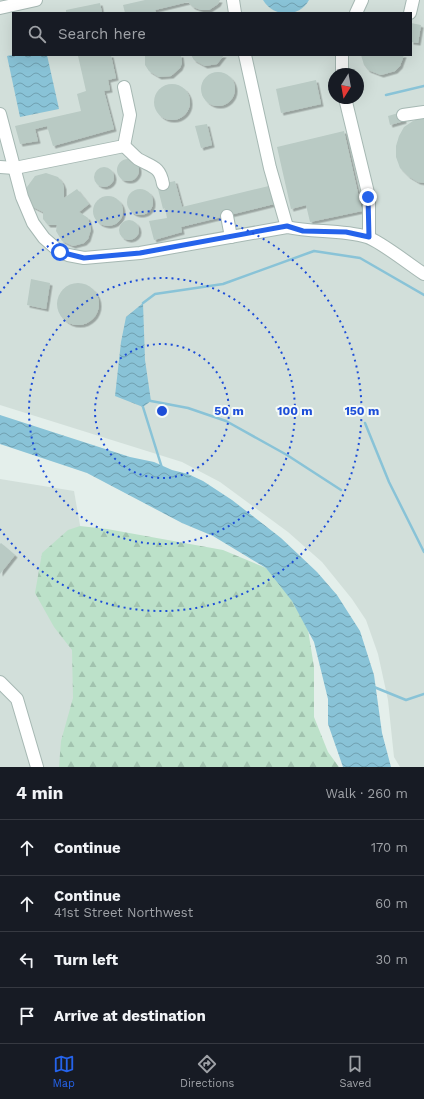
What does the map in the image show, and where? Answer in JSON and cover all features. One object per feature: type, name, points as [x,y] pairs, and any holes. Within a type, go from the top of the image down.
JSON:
[{"type":"street","points":[[0,8],[36,0]]},
{"type":"street","points":[[233,0],[236,12]]},
{"type":"street","points":[[356,12],[362,0]]},
{"type":"street","points":[[410,12],[413,0]]},
{"type":"street","points":[[245,56],[270,168],[287,226]]},
{"type":"street","points":[[342,56],[342,68]]},
{"type":"street","points":[[124,87],[130,115],[124,146]]},
{"type":"street","points":[[346,104],[368,197],[369,237]]},
{"type":"street","points":[[403,115],[424,112]]},
{"type":"street","points":[[0,114],[22,198],[33,223],[44,238],[60,252],[84,258],[140,253],[287,226],[303,231],[346,232],[369,237],[424,274]]},
{"type":"street","points":[[0,167],[15,168],[124,146]]},
{"type":"street","points":[[124,146],[138,158],[153,166],[162,174],[163,184]]},
{"type":"street","points":[[226,216],[231,237]]},
{"type":"street","points":[[0,682],[17,699],[38,767]]},
{"type":"shaded area","points":[[0,0],[424,0],[424,767],[400,767],[394,757],[388,700],[378,654],[366,620],[352,599],[322,562],[288,532],[220,482],[182,462],[0,405]]},
{"type":"shaded area","points":[[0,479],[74,491],[87,565],[99,767],[0,767]]},
{"type":"green space","points":[[80,526],[107,529],[223,550],[266,568],[305,611],[314,667],[314,717],[328,752],[339,767],[59,767],[61,741],[73,698],[72,650],[54,627],[35,593],[42,553],[68,530]]},
{"type":"water","points":[[263,0],[309,0],[305,6],[295,12],[278,12],[268,6]]},
{"type":"water","points":[[7,56],[47,56],[59,109],[20,117]]},
{"type":"water","points":[[143,303],[145,360],[151,401],[143,407],[115,396],[121,342],[126,317]]},
{"type":"water","points":[[0,415],[130,457],[154,462],[172,470],[188,474],[203,481],[232,500],[281,538],[317,572],[337,595],[360,631],[374,675],[382,733],[391,767],[343,767],[328,724],[328,699],[314,642],[292,601],[266,568],[213,536],[182,523],[87,473],[0,444]]},
{"type":"building","points":[[145,0],[220,0],[218,4],[209,10],[201,10],[193,7],[188,2],[155,10],[156,12],[125,12],[123,5]]},
{"type":"building","points":[[100,3],[102,12],[66,12],[66,10]]},
{"type":"building","points":[[412,23],[421,25],[418,43],[412,42]]},
{"type":"building","points":[[78,56],[111,56],[116,78],[108,80],[110,90],[104,91],[114,129],[53,146],[47,126],[35,129],[38,141],[20,144],[15,126],[81,111],[77,94],[86,91]]},
{"type":"building","points":[[145,56],[181,56],[182,63],[180,68],[171,76],[159,77],[149,71],[145,65]]},
{"type":"building","points":[[192,56],[223,56],[217,64],[205,66],[194,60]]},
{"type":"building","points":[[361,56],[404,56],[400,66],[395,71],[381,75],[368,70],[364,65]]},
{"type":"building","points":[[215,72],[221,72],[225,73],[232,79],[235,89],[234,96],[228,103],[221,106],[215,106],[211,105],[204,99],[201,92],[201,86],[202,82],[208,75]]},
{"type":"building","points":[[316,80],[321,104],[281,113],[276,89]]},
{"type":"building","points":[[176,84],[185,89],[189,95],[189,109],[185,115],[176,120],[168,120],[159,115],[155,109],[154,98],[159,89],[165,85]]},
{"type":"building","points":[[402,112],[404,121],[390,125],[388,116]]},
{"type":"building","points":[[423,117],[424,183],[418,182],[408,176],[400,168],[396,157],[396,146],[404,127]]},
{"type":"building","points":[[207,124],[212,145],[201,148],[195,126]]},
{"type":"building","points":[[344,131],[362,211],[310,222],[306,205],[291,209],[277,147]]},
{"type":"building","points":[[124,159],[132,159],[139,166],[139,174],[132,181],[124,181],[117,174],[117,166]]},
{"type":"building","points":[[100,167],[108,167],[114,173],[114,181],[108,187],[100,187],[94,181],[94,173]]},
{"type":"building","points":[[46,173],[58,177],[62,182],[64,187],[64,198],[77,189],[89,204],[79,212],[88,218],[91,229],[88,239],[84,243],[73,246],[62,241],[56,231],[57,225],[48,225],[43,219],[43,212],[31,206],[26,194],[27,187],[35,176]]},
{"type":"building","points":[[175,181],[182,207],[273,185],[278,203],[181,227],[182,232],[154,240],[149,221],[167,218],[165,208],[163,209],[157,185]]},
{"type":"building","points":[[140,189],[149,193],[153,202],[149,211],[140,215],[131,211],[127,202],[131,193]]},
{"type":"building","points":[[108,196],[119,200],[123,211],[119,222],[108,226],[97,222],[93,211],[97,200]]},
{"type":"building","points":[[129,220],[136,223],[139,230],[136,237],[129,240],[122,237],[119,230],[122,223]]},
{"type":"building","points":[[31,279],[50,283],[46,309],[27,305]]},
{"type":"building","points":[[74,283],[82,283],[90,286],[96,292],[99,304],[96,316],[90,322],[82,325],[74,325],[66,322],[60,316],[57,308],[57,300],[60,292],[66,286]]},
{"type":"building","points":[[1,543],[15,555],[0,574],[0,544]]},
{"type":"waterway","points":[[386,95],[424,86]]},
{"type":"waterway","points":[[143,303],[155,294],[223,284],[314,251],[360,258],[424,295]]},
{"type":"waterway","points":[[151,401],[188,408],[226,421],[287,455],[341,490]]},
{"type":"waterway","points":[[143,407],[162,468]]},
{"type":"waterway","points":[[365,423],[389,482],[424,552]]},
{"type":"waterway","points":[[374,687],[406,700],[424,694]]},
{"type":"route","points":[[60,252],[84,258],[140,253],[287,226],[303,231],[346,232],[369,237],[368,197]]}]
